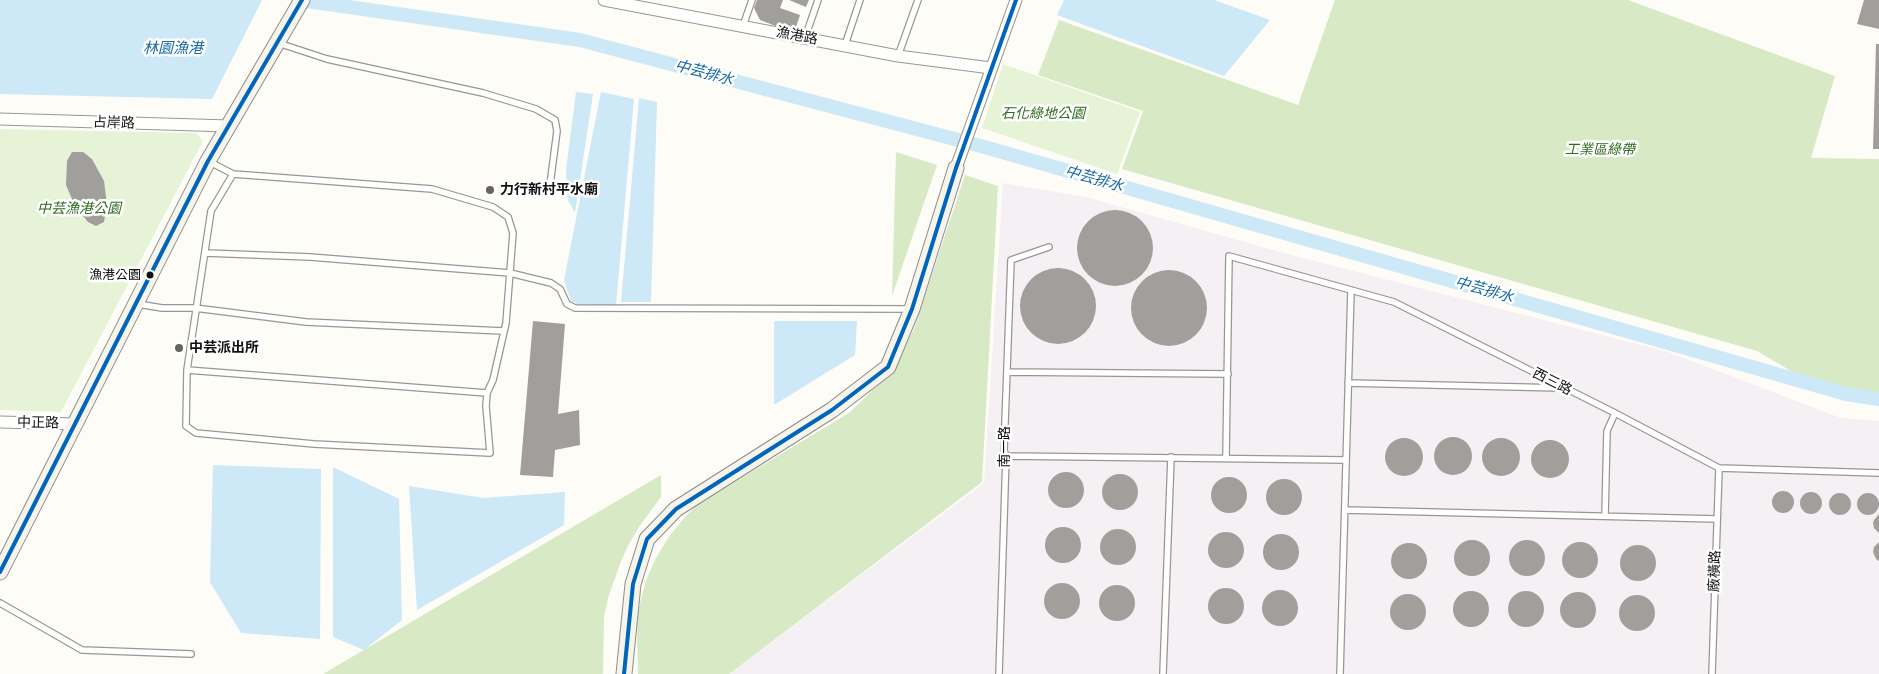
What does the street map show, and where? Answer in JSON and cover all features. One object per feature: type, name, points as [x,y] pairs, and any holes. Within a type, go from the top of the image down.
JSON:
[{"type":"street","points":[[0,572],[208,161],[302,0]]},
{"type":"street","name":"漁港路","points":[[604,0],[898,56],[991,68]]},
{"type":"street","points":[[624,674],[633,584],[647,539],[676,509],[832,410],[888,368],[912,309],[956,168],[1016,0]]},
{"type":"street","name":"占岸路","points":[[0,119],[229,126]]},
{"type":"street","name":"中正路","points":[[0,422],[76,424]]},
{"type":"lane","points":[[743,26],[752,0]]},
{"type":"lane","points":[[805,38],[818,0]]},
{"type":"lane","points":[[845,45],[860,0]]},
{"type":"lane","points":[[898,56],[918,0]]},
{"type":"lane","points":[[276,42],[327,59],[483,93],[536,109],[555,120],[558,131],[550,186]]},
{"type":"lane","points":[[208,161],[233,174],[432,189],[493,207],[508,217],[513,233],[506,323],[493,380],[487,393],[486,406],[490,453],[314,444],[196,433],[186,426],[187,370],[211,211],[233,174]]},
{"type":"lane","name":"南一路","points":[[999,674],[1006,456],[1004,450],[1006,372],[1011,260],[1049,247]]},
{"type":"lane","points":[[205,253],[310,257],[510,273],[552,283],[560,290],[567,304],[575,308],[912,309]]},
{"type":"lane","name":"西三路","points":[[1228,374],[1229,256],[1394,302],[1615,413],[1719,468],[1879,473]]},
{"type":"lane","points":[[1340,674],[1351,290]]},
{"type":"lane","points":[[136,303],[162,308],[195,308],[306,322],[504,331]]},
{"type":"lane","points":[[187,370],[487,393]]},
{"type":"lane","points":[[1006,372],[1228,374],[1226,458]]},
{"type":"lane","points":[[1348,383],[1564,388]]},
{"type":"lane","points":[[1605,516],[1607,431],[1615,413]]},
{"type":"lane","points":[[1006,456],[1346,460]]},
{"type":"lane","points":[[1163,674],[1171,457]]},
{"type":"lane","name":"廠橫路","points":[[1712,674],[1719,468]]},
{"type":"lane","points":[[1345,510],[1717,520]]},
{"type":"lane","points":[[0,604],[82,650],[191,654]]},
{"type":"shaded area","points":[[1003,183],[1086,197],[1280,252],[1668,352],[1841,418],[1879,421],[1879,674],[729,674],[984,483]]},
{"type":"green space","name":"工業區綠帶","points":[[1335,0],[1628,0],[1835,76],[1811,158],[1879,159],[1879,397],[1830,394],[1757,351],[1122,169],[1143,111],[1038,75],[1059,20],[1298,105]]},
{"type":"green space","name":"石化綠地公園","points":[[1003,64],[1140,112],[1117,174],[982,128]]},
{"type":"green space","name":"中芸漁港公園","points":[[0,129],[196,133],[203,141],[61,412],[0,410]]},
{"type":"green space","points":[[896,152],[937,165],[892,296]]},
{"type":"green space","points":[[965,175],[998,186],[982,482],[729,674],[638,674],[637,631],[641,600],[651,569],[666,541],[698,504],[849,413],[882,381],[905,347],[914,329]]},
{"type":"green space","points":[[661,475],[661,497],[629,544],[608,598],[604,617],[603,674],[323,674]]},
{"type":"water","name":"林園漁港","points":[[0,0],[262,0],[212,99],[0,94]]},
{"type":"water","points":[[1064,0],[1214,0],[1270,20],[1224,76],[1057,15]]},
{"type":"water","points":[[576,92],[593,94],[575,213],[568,200],[566,170]]},
{"type":"water","points":[[601,92],[634,99],[616,305],[580,305],[571,301],[564,280]]},
{"type":"water","points":[[639,98],[657,102],[651,302],[621,302]]},
{"type":"water","points":[[774,321],[857,321],[855,355],[774,405]]},
{"type":"water","points":[[213,465],[321,469],[320,639],[241,633],[210,582]]},
{"type":"water","points":[[333,467],[399,499],[402,620],[364,650],[333,637]]},
{"type":"water","points":[[409,486],[483,498],[565,492],[564,525],[417,610]]},
{"type":"building","points":[[757,0],[783,0],[780,8],[800,15],[794,33],[760,20],[754,8]]},
{"type":"building","points":[[789,0],[809,0],[806,7]]},
{"type":"building","points":[[1864,0],[1879,0],[1879,29],[1857,24]]},
{"type":"building","points":[[1876,44],[1879,44],[1879,149],[1873,149]]},
{"type":"building","points":[[72,152],[83,152],[92,159],[104,181],[107,205],[104,222],[96,226],[88,222],[75,206],[66,185],[67,161]]},
{"type":"building","points":[[1115,210],[1129,213],[1142,221],[1150,234],[1153,248],[1150,262],[1142,275],[1129,283],[1115,286],[1101,283],[1088,275],[1080,262],[1077,248],[1080,234],[1088,221],[1101,213]]},
{"type":"building","points":[[1058,268],[1072,271],[1085,279],[1093,292],[1096,306],[1093,320],[1085,333],[1072,341],[1058,344],[1044,341],[1031,333],[1023,320],[1020,306],[1023,292],[1031,279],[1044,271]]},
{"type":"building","points":[[1169,270],[1183,273],[1196,281],[1204,294],[1207,308],[1204,322],[1196,335],[1183,343],[1169,346],[1155,343],[1142,335],[1134,322],[1131,308],[1134,294],[1142,281],[1155,273]]},
{"type":"building","points":[[533,321],[565,324],[558,414],[579,410],[580,445],[555,450],[553,477],[520,475]]},
{"type":"building","points":[[1453,437],[1466,443],[1472,456],[1466,469],[1453,475],[1440,469],[1434,456],[1440,443]]},
{"type":"building","points":[[1404,438],[1417,444],[1423,457],[1417,470],[1404,476],[1391,470],[1385,457],[1391,444]]},
{"type":"building","points":[[1501,438],[1514,444],[1520,457],[1514,470],[1501,476],[1488,470],[1482,457],[1488,444]]},
{"type":"building","points":[[1550,440],[1563,446],[1569,459],[1563,472],[1550,478],[1537,472],[1531,459],[1537,446]]},
{"type":"building","points":[[1066,472],[1073,473],[1079,477],[1083,483],[1083,497],[1079,503],[1073,507],[1066,508],[1059,507],[1053,503],[1049,497],[1048,490],[1049,483],[1053,477],[1059,473]]},
{"type":"building","points":[[1120,474],[1127,475],[1133,479],[1137,485],[1137,499],[1133,505],[1127,509],[1120,510],[1113,509],[1107,505],[1103,499],[1102,492],[1103,485],[1107,479],[1113,475]]},
{"type":"building","points":[[1229,477],[1236,478],[1242,482],[1246,488],[1246,502],[1242,508],[1236,512],[1229,513],[1222,512],[1216,508],[1212,502],[1211,495],[1212,488],[1216,482],[1222,478]]},
{"type":"building","points":[[1284,479],[1291,480],[1297,484],[1301,490],[1301,504],[1297,510],[1291,514],[1284,515],[1277,514],[1271,510],[1267,504],[1266,497],[1267,490],[1271,484],[1277,480]]},
{"type":"building","points":[[1783,491],[1791,494],[1794,502],[1791,510],[1783,513],[1775,510],[1772,502],[1775,494]]},
{"type":"building","points":[[1811,492],[1819,495],[1822,503],[1819,511],[1811,514],[1803,511],[1800,503],[1803,495]]},
{"type":"building","points":[[1840,493],[1848,496],[1851,504],[1848,512],[1840,515],[1832,512],[1829,504],[1832,496]]},
{"type":"building","points":[[1868,493],[1876,496],[1879,504],[1876,512],[1868,515],[1860,512],[1857,504],[1860,496]]},
{"type":"building","points":[[1879,514],[1879,533],[1874,528],[1873,523]]},
{"type":"building","points":[[1063,527],[1070,528],[1076,532],[1080,538],[1080,552],[1076,558],[1070,562],[1063,563],[1056,562],[1050,558],[1046,552],[1045,545],[1046,538],[1050,532],[1056,528]]},
{"type":"building","points":[[1118,529],[1125,530],[1131,534],[1135,540],[1135,554],[1131,560],[1125,564],[1118,565],[1111,564],[1105,560],[1101,554],[1100,547],[1101,540],[1105,534],[1111,530]]},
{"type":"building","points":[[1226,532],[1233,533],[1239,537],[1243,543],[1243,557],[1239,563],[1233,567],[1226,568],[1219,567],[1213,563],[1209,557],[1208,550],[1209,543],[1213,537],[1219,533]]},
{"type":"building","points":[[1281,534],[1288,535],[1294,539],[1298,545],[1298,559],[1294,565],[1288,569],[1281,570],[1274,569],[1268,565],[1264,559],[1263,552],[1264,545],[1268,539],[1274,535]]},
{"type":"building","points":[[1472,540],[1479,541],[1485,545],[1489,551],[1489,565],[1485,571],[1479,575],[1472,576],[1465,575],[1459,571],[1455,565],[1454,558],[1455,551],[1459,545],[1465,541]]},
{"type":"building","points":[[1527,540],[1534,541],[1540,545],[1544,551],[1544,565],[1540,571],[1534,575],[1527,576],[1520,575],[1514,571],[1510,565],[1509,558],[1510,551],[1514,545],[1520,541]]},
{"type":"building","points":[[1580,542],[1587,543],[1593,547],[1597,553],[1597,567],[1593,573],[1587,577],[1580,578],[1573,577],[1567,573],[1563,567],[1562,560],[1563,553],[1567,547],[1573,543]]},
{"type":"building","points":[[1879,542],[1879,561],[1873,552],[1874,547]]},
{"type":"building","points":[[1409,543],[1416,544],[1422,548],[1426,554],[1426,568],[1422,574],[1416,578],[1409,579],[1402,578],[1396,574],[1392,568],[1391,561],[1392,554],[1396,548],[1402,544]]},
{"type":"building","points":[[1638,545],[1645,546],[1651,550],[1655,556],[1655,570],[1651,576],[1645,580],[1638,581],[1631,580],[1625,576],[1621,570],[1620,563],[1621,556],[1625,550],[1631,546]]},
{"type":"building","points":[[1062,583],[1069,584],[1075,588],[1079,594],[1079,608],[1075,614],[1069,618],[1062,619],[1055,618],[1049,614],[1045,608],[1044,601],[1045,594],[1049,588],[1055,584]]},
{"type":"building","points":[[1117,585],[1124,586],[1130,590],[1134,596],[1134,610],[1130,616],[1124,620],[1117,621],[1110,620],[1104,616],[1100,610],[1099,603],[1100,596],[1104,590],[1110,586]]},
{"type":"building","points":[[1226,588],[1233,589],[1239,593],[1243,599],[1243,613],[1239,619],[1233,623],[1226,624],[1219,623],[1213,619],[1209,613],[1208,606],[1209,599],[1213,593],[1219,589]]},
{"type":"building","points":[[1280,590],[1287,591],[1293,595],[1297,601],[1297,615],[1293,621],[1287,625],[1280,626],[1273,625],[1267,621],[1263,615],[1262,608],[1263,601],[1267,595],[1273,591]]},
{"type":"building","points":[[1471,591],[1478,592],[1484,596],[1488,602],[1488,616],[1484,622],[1478,626],[1471,627],[1464,626],[1458,622],[1454,616],[1453,609],[1454,602],[1458,596],[1464,592]]},
{"type":"building","points":[[1526,591],[1533,592],[1539,596],[1543,602],[1543,616],[1539,622],[1533,626],[1526,627],[1519,626],[1513,622],[1509,616],[1508,609],[1509,602],[1513,596],[1519,592]]},
{"type":"building","points":[[1578,592],[1585,593],[1591,597],[1595,603],[1595,617],[1591,623],[1585,627],[1578,628],[1571,627],[1565,623],[1561,617],[1560,610],[1561,603],[1565,597],[1571,593]]},
{"type":"building","points":[[1408,594],[1415,595],[1421,599],[1425,605],[1425,619],[1421,625],[1415,629],[1408,630],[1401,629],[1395,625],[1391,619],[1390,612],[1391,605],[1395,599],[1401,595]]},
{"type":"building","points":[[1637,595],[1644,596],[1650,600],[1654,606],[1654,620],[1650,626],[1644,630],[1637,631],[1630,630],[1624,626],[1620,620],[1619,613],[1620,606],[1624,600],[1630,596]]},
{"type":"waterway","name":"中芸排水","points":[[300,0],[580,40],[981,146],[1846,394],[1879,399]]},
{"type":"transit line","points":[[0,572],[208,161],[302,0]]},
{"type":"transit line","points":[[624,674],[633,584],[647,539],[676,509],[832,410],[888,367],[912,309],[956,168],[1016,0]]},
{"type":"place","name":"力行新村平水廟","points":[[490,190]]},
{"type":"place","name":"漁港公園","points":[[150,275]]},
{"type":"place","name":"中芸派出所","points":[[179,348]]}]
